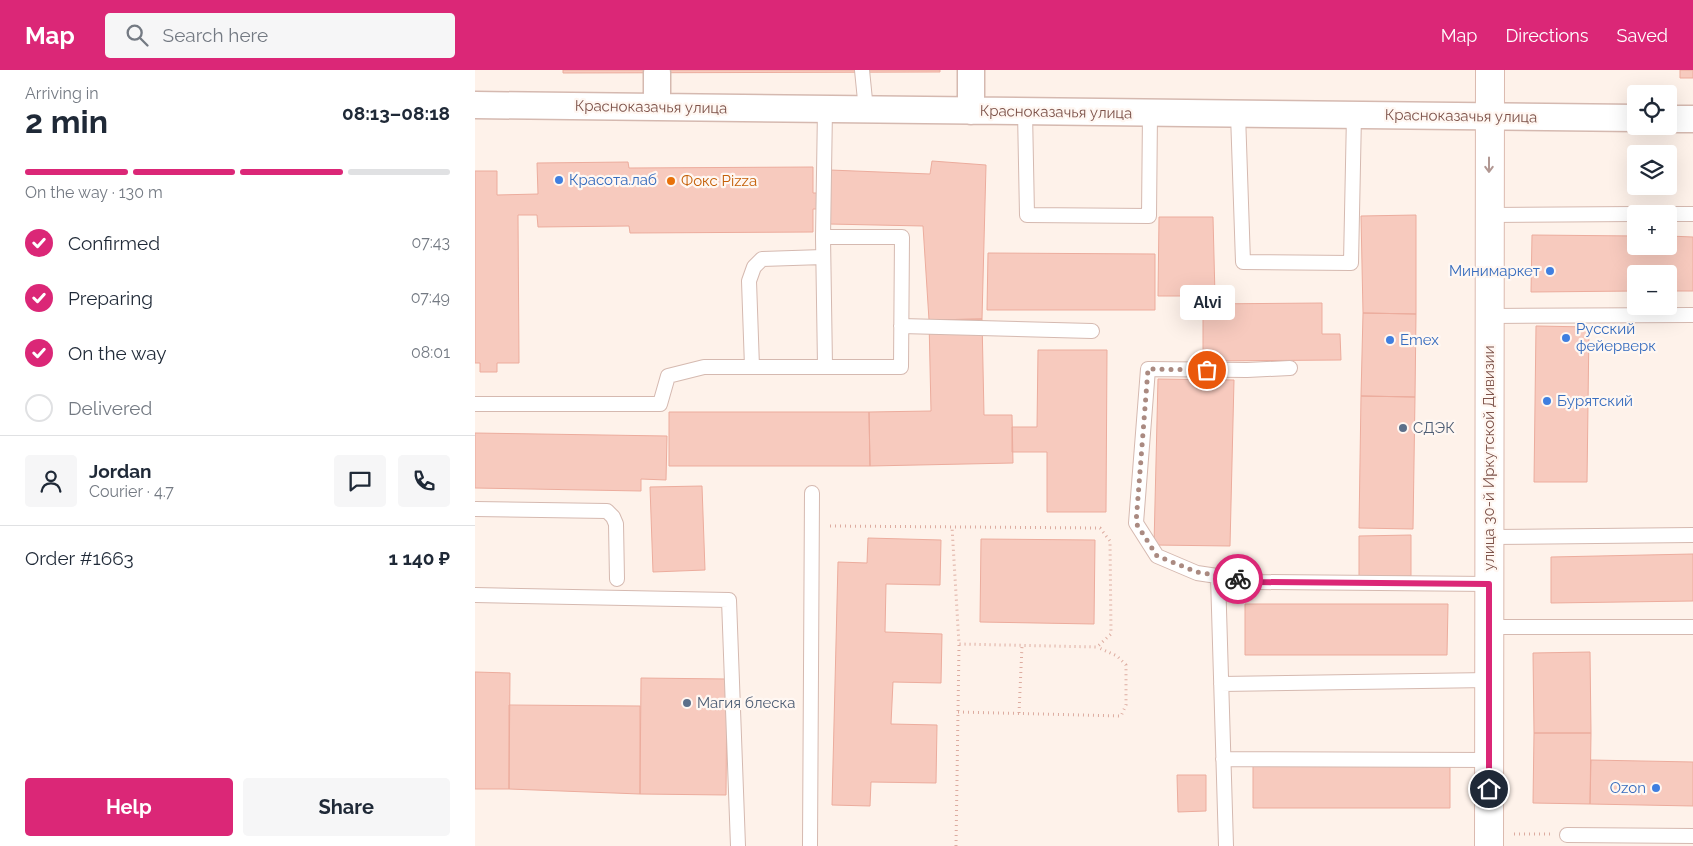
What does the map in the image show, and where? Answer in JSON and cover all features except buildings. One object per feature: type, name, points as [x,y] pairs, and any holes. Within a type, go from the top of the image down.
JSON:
[{"type":"street","points":[[971,70],[971,111]]},
{"type":"street","name":"улица 30-й Иркутской Дивизии","points":[[1489,70],[1489,760],[1499,840]]},
{"type":"street","points":[[657,73],[657,107]]},
{"type":"street","name":"Красноказачья улица","points":[[475,105],[1627,118]]},
{"type":"street","points":[[1677,118],[1693,119]]},
{"type":"lane","points":[[861,70],[866,110]]},
{"type":"lane","points":[[825,109],[823,237],[825,366]]},
{"type":"lane","points":[[1025,112],[1027,215],[1149,216],[1150,113]]},
{"type":"lane","points":[[1238,114],[1243,262],[1351,263],[1354,115]]},
{"type":"lane","points":[[1489,215],[1627,214]]},
{"type":"lane","points":[[1677,214],[1693,214]]},
{"type":"lane","points":[[475,404],[660,404],[667,376],[704,367],[901,367],[902,237],[823,237]]},
{"type":"lane","points":[[752,367],[749,280],[754,267],[762,259],[823,257]]},
{"type":"lane","points":[[1489,316],[1693,315]]},
{"type":"lane","points":[[901,326],[1092,331]]},
{"type":"lane","points":[[1290,368],[1247,370],[1148,369],[1136,523],[1157,556],[1197,572],[1257,582],[1489,584]]},
{"type":"lane","points":[[810,846],[812,493]]},
{"type":"lane","points":[[475,509],[607,511],[613,517],[616,524],[617,579]]},
{"type":"lane","points":[[1489,537],[1693,535]]},
{"type":"lane","points":[[1217,576],[1226,846]]},
{"type":"lane","points":[[475,594],[729,600],[737,846]]},
{"type":"lane","points":[[1489,627],[1693,627]]},
{"type":"lane","points":[[1221,684],[1489,680]]},
{"type":"lane","points":[[1223,759],[1489,760]]},
{"type":"lane","points":[[1567,835],[1693,836]]},
{"type":"path","points":[[812,526],[1100,528],[1110,541],[1111,634],[1097,647]]},
{"type":"path","points":[[952,527],[959,644],[956,846]]},
{"type":"path","points":[[958,712],[1121,716],[1126,705],[1126,665],[1117,656],[1097,647],[959,644]]},
{"type":"path","points":[[1019,713],[1022,646]]},
{"type":"path","points":[[1499,840],[1567,835]]},
{"type":"way so far","points":[[1207,370],[1148,369],[1136,523],[1157,556],[1197,572],[1238,579]]},
{"type":"place","name":"Красота.лаб","points":[[559,180]]},
{"type":"place","name":"Фокс Pizza","points":[[671,181]]},
{"type":"place","name":"Минимаркет","points":[[1550,271]]},
{"type":"place","name":"Русский фейерверк","points":[[1566,338]]},
{"type":"place","name":"Emex","points":[[1390,340]]},
{"type":"place","name":"Alvi","points":[[1207,370]]},
{"type":"place","name":"Бурятский","points":[[1547,401]]},
{"type":"place","name":"СДЭК","points":[[1403,428]]},
{"type":"place","name":"Магия блеска","points":[[687,703]]},
{"type":"place","name":"Ozon","points":[[1656,788]]},
{"type":"route","points":[[1238,579],[1257,582],[1489,584],[1489,789]]}]
